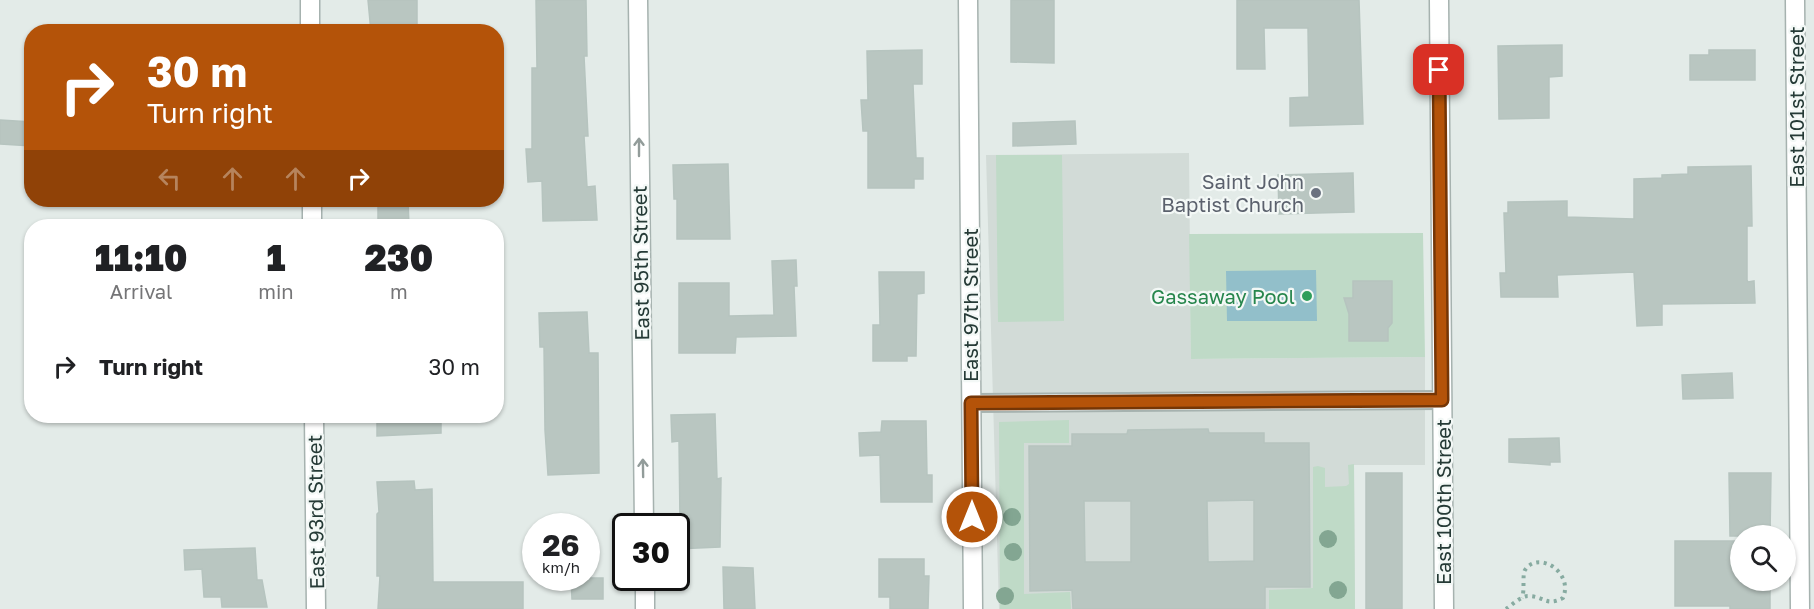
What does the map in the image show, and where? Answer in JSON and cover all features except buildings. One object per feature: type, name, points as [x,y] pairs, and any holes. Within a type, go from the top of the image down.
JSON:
[{"type":"street","points":[[310,0],[310,24]]},
{"type":"street","name":"East 95th Street","points":[[638,0],[644,513]]},
{"type":"street","name":"East 97th Street","points":[[968,0],[973,609]]},
{"type":"street","name":"East 100th Street","points":[[1439,0],[1444,609]]},
{"type":"street","name":"East 101st Street","points":[[1796,0],[1800,609]]},
{"type":"street","name":"East 93rd Street","points":[[314,423],[316,609]]},
{"type":"street","points":[[645,591],[645,609]]},
{"type":"lane","points":[[971,403],[1442,400]]},
{"type":"path","points":[[1506,609],[1528,596],[1546,602],[1555,602],[1563,598],[1566,591],[1565,580],[1553,567],[1535,563],[1526,568],[1523,573],[1525,590],[1522,598]]},
{"type":"shaded area","points":[[1189,153],[1191,359],[1425,357],[1425,465],[1354,465],[1355,609],[999,609],[986,155]]},
{"type":"green space","points":[[996,155],[1062,155],[1064,321],[998,322]]},
{"type":"green space","name":"Gassaway Pool","points":[[1423,233],[1425,357],[1191,359],[1189,234]]},
{"type":"green space","points":[[1069,420],[1069,443],[1024,443],[1024,594],[1070,592],[1071,609],[1000,609],[999,422]]},
{"type":"green space","points":[[1354,464],[1355,609],[1269,609],[1269,590],[1313,588],[1313,467],[1325,468],[1325,487],[1346,486],[1349,484],[1348,465]]},
{"type":"water","points":[[1316,270],[1317,321],[1227,321],[1226,271]]},
{"type":"place","name":"Saint John Baptist Church","points":[[1316,193]]},
{"type":"place","name":"Gassaway Pool","points":[[1307,296]]},
{"type":"route","points":[[972,517],[971,403],[1442,400],[1439,70]]}]
